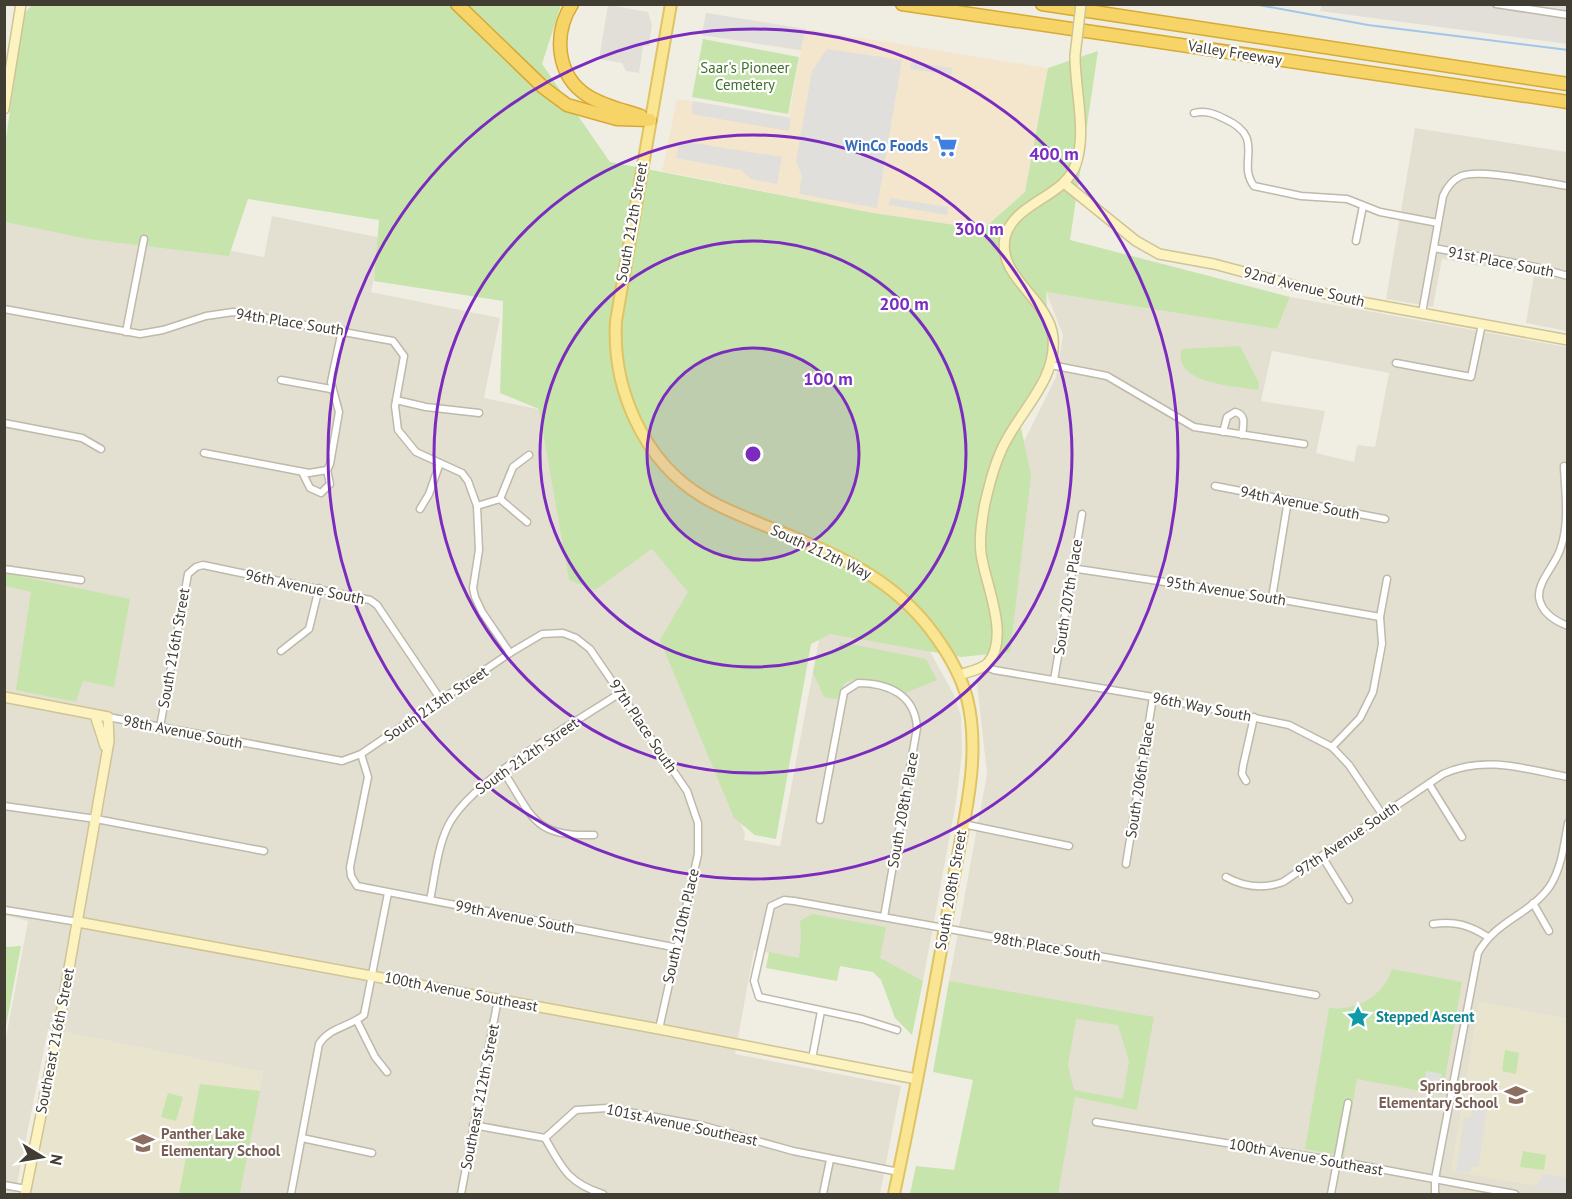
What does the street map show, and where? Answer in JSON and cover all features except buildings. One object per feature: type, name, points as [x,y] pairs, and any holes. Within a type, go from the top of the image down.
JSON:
[{"type":"highway","points":[[457,4],[544,88],[567,105],[617,119],[650,120]]},
{"type":"highway","points":[[572,4],[563,21],[559,39],[562,62],[571,80],[594,100],[650,120]]},
{"type":"highway","name":"Valley Freeway","points":[[902,4],[1568,102]]},
{"type":"highway","name":"Valley Freeway","points":[[1042,4],[1568,84]]},
{"type":"main road","name":"South 212th Street","points":[[645,436],[622,389],[615,334],[623,271],[671,4]]},
{"type":"main road","name":"South 212th Way","points":[[645,436],[672,471],[701,496],[833,555],[893,588],[931,630],[959,675],[967,699]]},
{"type":"main road","name":"South 208th Street","points":[[894,1194],[963,824],[973,739],[967,699]]},
{"type":"street","points":[[4,109],[21,4]]},
{"type":"street","points":[[959,675],[984,666],[992,654],[996,622],[991,588],[981,553],[985,504],[1006,440],[1042,384],[1051,364],[1053,337],[1049,321],[1042,308],[1010,268],[1005,247],[1008,229],[1014,220],[1064,183],[1076,165],[1079,147],[1075,56],[1082,4]]},
{"type":"street","points":[[1496,4],[1568,15]]},
{"type":"street","points":[[1194,113],[1207,111],[1239,125],[1248,141],[1250,180],[1258,187],[1301,196],[1340,198],[1397,216],[1438,223]]},
{"type":"street","points":[[1422,313],[1443,196],[1451,183],[1458,177],[1480,174],[1568,186]]},
{"type":"street","name":"92nd Avenue South","points":[[1064,183],[1136,241],[1159,255],[1215,264],[1345,299],[1568,340]]},
{"type":"street","points":[[1356,241],[1363,206]]},
{"type":"street","points":[[126,332],[144,239]]},
{"type":"street","name":"91st Place South","points":[[1434,248],[1536,267],[1568,276]]},
{"type":"street","name":"94th Place South","points":[[4,309],[140,334],[163,330],[206,316],[233,312],[388,340],[398,345],[404,356],[396,400]]},
{"type":"street","points":[[1396,363],[1471,377],[1482,324]]},
{"type":"street","points":[[305,473],[313,491],[321,493],[330,484],[327,470],[339,412],[331,389],[342,330]]},
{"type":"street","points":[[1051,364],[1101,373],[1187,425],[1304,444]]},
{"type":"street","points":[[281,380],[331,389]]},
{"type":"street","points":[[479,413],[426,407],[396,400],[396,419],[404,440],[416,452],[462,473],[468,481],[477,506],[479,550],[475,597],[482,612],[510,653]]},
{"type":"street","points":[[1223,432],[1227,417],[1235,412],[1241,414],[1244,420],[1242,435]]},
{"type":"street","points":[[4,423],[82,438],[101,449]]},
{"type":"street","points":[[204,453],[305,473],[327,470]]},
{"type":"street","points":[[500,499],[513,466],[529,455]]},
{"type":"street","points":[[420,508],[429,494],[440,463]]},
{"type":"street","points":[[1564,466],[1567,511],[1564,534],[1560,550],[1540,587],[1539,597],[1544,609],[1554,620],[1568,626]]},
{"type":"street","name":"94th Avenue South","points":[[1215,486],[1385,519]]},
{"type":"street","points":[[477,506],[500,499]]},
{"type":"street","points":[[500,499],[526,522]]},
{"type":"street","points":[[1272,598],[1288,500]]},
{"type":"street","name":"South 207th Place","points":[[1054,680],[1071,568],[1082,514]]},
{"type":"street","name":"96th Avenue South","points":[[191,570],[203,565],[362,597],[376,605],[441,700]]},
{"type":"street","name":"95th Avenue South","points":[[1071,568],[1272,598],[1380,617]]},
{"type":"street","points":[[4,569],[81,580]]},
{"type":"street","name":"South 216th Street","points":[[160,727],[187,580],[191,570]]},
{"type":"street","points":[[1332,747],[1353,728],[1370,702],[1382,644],[1380,617],[1387,579]]},
{"type":"street","points":[[281,651],[309,629],[320,588]]},
{"type":"street","name":"South 213th Street","points":[[361,754],[510,653],[542,634],[563,633],[576,638]]},
{"type":"street","name":"97th Place South","points":[[576,638],[590,649],[687,791],[698,823]]},
{"type":"street","name":"96th Way South","points":[[984,666],[994,670],[1254,717],[1305,731],[1332,747],[1350,765],[1382,814]]},
{"type":"street","name":"South 208th Place","points":[[820,820],[843,697],[850,686],[864,683],[891,688],[911,704],[917,728],[884,917]]},
{"type":"street","name":"South 212th Street","points":[[430,900],[441,841],[447,826],[474,792],[620,693]]},
{"type":"street","name":"98th Avenue South","points":[[4,697],[332,760],[342,761],[361,754]]},
{"type":"street","name":"South 206th Place","points":[[1126,864],[1153,697]]},
{"type":"street","points":[[95,715],[104,743],[104,772]]},
{"type":"street","points":[[78,922],[109,741],[108,717]]},
{"type":"street","points":[[1246,781],[1242,774],[1254,717]]},
{"type":"street","name":"99th Avenue South","points":[[361,754],[368,777],[350,867],[354,883],[361,888],[678,948]]},
{"type":"street","points":[[1462,837],[1430,784],[1443,774],[1471,764],[1499,764],[1568,777]]},
{"type":"street","points":[[502,771],[537,821],[547,830],[572,836],[594,835]]},
{"type":"street","name":"97th Avenue South","points":[[1226,877],[1247,886],[1275,885],[1323,858],[1382,814],[1430,784]]},
{"type":"street","points":[[4,806],[96,819],[264,851]]},
{"type":"street","points":[[1435,1194],[1435,1179],[1478,953],[1488,937],[1533,903],[1549,887],[1558,870],[1568,822]]},
{"type":"street","name":"South 210th Place","points":[[659,1029],[698,854],[698,823]]},
{"type":"street","points":[[963,824],[1069,846]]},
{"type":"street","points":[[1323,858],[1349,900]]},
{"type":"street","points":[[291,1194],[316,1053],[325,1035],[357,1021],[368,1007],[388,892]]},
{"type":"street","name":"98th Place South","points":[[821,1011],[759,997],[754,981],[768,909],[778,902],[784,900],[884,917],[1316,995]]},
{"type":"street","points":[[1533,903],[1549,931]]},
{"type":"street","name":"100th Avenue Southeast","points":[[5,909],[659,1029],[916,1079]]},
{"type":"street","name":"Southeast 216th Street","points":[[26,1192],[78,922]]},
{"type":"street","points":[[1433,924],[1459,923],[1474,928],[1488,937]]},
{"type":"street","name":"Southeast 212th Street","points":[[461,1194],[498,999]]},
{"type":"street","points":[[812,1059],[821,1011],[861,1019],[873,1025],[897,1030]]},
{"type":"street","points":[[357,1021],[375,1057],[387,1072]]},
{"type":"street","points":[[1331,1194],[1348,1103]]},
{"type":"street","name":"101st Avenue Southeast","points":[[545,1138],[576,1110],[607,1108],[704,1126],[830,1160],[899,1172]]},
{"type":"street","name":"100th Avenue Southeast","points":[[1096,1122],[1337,1161],[1515,1194]]},
{"type":"street","points":[[473,1125],[545,1138],[569,1177],[589,1190],[603,1194]]},
{"type":"street","points":[[302,1138],[372,1153]]},
{"type":"street","points":[[823,1194],[830,1160]]},
{"type":"street","points":[[4,1185],[26,1192]]},
{"type":"shaded area","points":[[1322,4],[1567,5],[1567,44],[1320,11]]},
{"type":"shaded area","points":[[608,5],[648,12],[652,25],[649,46],[643,46],[639,73],[626,71],[622,63],[599,59]]},
{"type":"shaded area","points":[[706,13],[1048,68],[1025,193],[983,229],[873,213],[662,171],[677,99],[789,117],[801,51],[702,35]]},
{"type":"shaded area","points":[[706,13],[805,29],[801,50],[702,35]]},
{"type":"shaded area","points":[[827,49],[902,60],[877,208],[799,194],[802,176],[796,161],[812,71]]},
{"type":"shaded area","points":[[911,62],[952,68],[951,75],[910,69]]},
{"type":"shaded area","points":[[693,101],[791,118],[789,131],[691,114]]},
{"type":"shaded area","points":[[1415,128],[1567,152],[1567,331],[1526,323],[1534,275],[1442,259],[1433,307],[1386,299]]},
{"type":"shaded area","points":[[680,141],[782,157],[777,184],[751,179],[741,170],[676,158]]},
{"type":"shaded area","points":[[890,198],[948,207],[947,215],[889,205]]},
{"type":"shaded area","points":[[272,216],[382,238],[371,292],[500,318],[484,398],[602,422],[644,534],[696,596],[670,643],[745,834],[744,840],[780,846],[822,624],[927,646],[954,695],[961,716],[962,753],[956,802],[923,981],[754,950],[735,1054],[901,1086],[880,1194],[240,1194],[263,1072],[48,1029],[15,1194],[5,1194],[5,1043],[28,921],[5,915],[5,222],[87,239],[201,245],[264,257]]},
{"type":"shaded area","points":[[1046,292],[1277,329],[1290,297],[1567,347],[1567,1019],[1479,1002],[1567,1194],[1040,1194],[949,981],[987,774],[977,684],[1003,652],[1006,478],[1056,377],[1063,335]],"holes":[[[1272,351],[1389,373],[1375,447],[1357,445],[1354,462],[1316,453],[1325,411],[1261,401]]]},
{"type":"shaded area","name":"Springbrook Elementary School","points":[[1479,1002],[1567,1019],[1567,1191],[1451,1171]]},
{"type":"shaded area","name":"Panther Lake Elementary School","points":[[58,1031],[263,1072],[240,1194],[25,1194]]},
{"type":"shaded area","points":[[1426,1071],[1442,1074],[1440,1089],[1423,1086]]},
{"type":"shaded area","points":[[1472,1108],[1487,1110],[1478,1167],[1471,1166],[1470,1173],[1456,1171],[1464,1118],[1470,1118]]},
{"type":"shaded area","points":[[1543,1174],[1567,1178],[1567,1194],[1535,1187]]},
{"type":"green space","points":[[32,5],[561,5],[542,64],[610,162],[873,213],[983,229],[1025,192],[1048,68],[1098,51],[1070,240],[1290,297],[1277,329],[1046,292],[1051,365],[1019,418],[1031,476],[1010,652],[961,657],[830,634],[811,644],[776,839],[755,835],[734,818],[660,640],[688,592],[652,549],[595,590],[569,580],[539,409],[500,393],[503,301],[374,281],[379,220],[248,199],[229,256],[87,239],[5,222],[5,145],[24,14]]},
{"type":"green space","name":"Saar's Pioneer Cemetery","points":[[703,39],[799,57],[788,114],[692,97]]},
{"type":"green space","points":[[1240,346],[1259,383],[1258,390],[1208,381],[1186,370],[1181,361],[1182,349]]},
{"type":"green space","points":[[5,573],[130,599],[114,687],[83,681],[76,702],[16,690],[31,592],[5,586]]},
{"type":"green space","points":[[840,642],[926,659],[937,680],[905,693],[884,682],[858,679],[844,684],[837,699],[824,697],[813,673],[816,659],[824,653],[838,651]]},
{"type":"green space","points":[[812,914],[886,927],[880,958],[923,981],[912,1035],[895,1018],[881,980],[873,972],[840,966],[837,981],[766,968],[769,952],[799,958],[800,921]]},
{"type":"green space","points":[[21,946],[5,1031],[5,947]]},
{"type":"green space","points":[[1392,969],[1462,982],[1442,1095],[1357,1079],[1344,1156],[1305,1149],[1329,1008],[1350,1007],[1368,1000],[1382,987]]},
{"type":"green space","points":[[949,981],[1154,1017],[1137,1110],[1075,1097],[1058,1194],[910,1194],[916,1166],[954,1170],[973,1080],[933,1072]],"holes":[[[1076,1019],[1118,1025],[1129,1061],[1123,1099],[1074,1090],[1068,1065]]]},
{"type":"green space","points":[[1505,1050],[1519,1053],[1516,1074],[1502,1071]]},
{"type":"green space","points":[[200,1084],[260,1091],[240,1194],[179,1194]]},
{"type":"green space","points":[[168,1093],[183,1097],[176,1121],[161,1117]]},
{"type":"green space","points":[[1523,1151],[1546,1155],[1544,1170],[1520,1167]]},
{"type":"waterway","points":[[1253,4],[1368,25],[1568,50]]},
{"type":"place","name":"WinCo Foods","points":[[946,146]]},
{"type":"place","name":"Stepped Ascent","points":[[1358,1017]]},
{"type":"place","name":"Springbrook Elementary School","points":[[1516,1095]]},
{"type":"place","name":"Panther Lake Elementary School","points":[[143,1143]]}]
